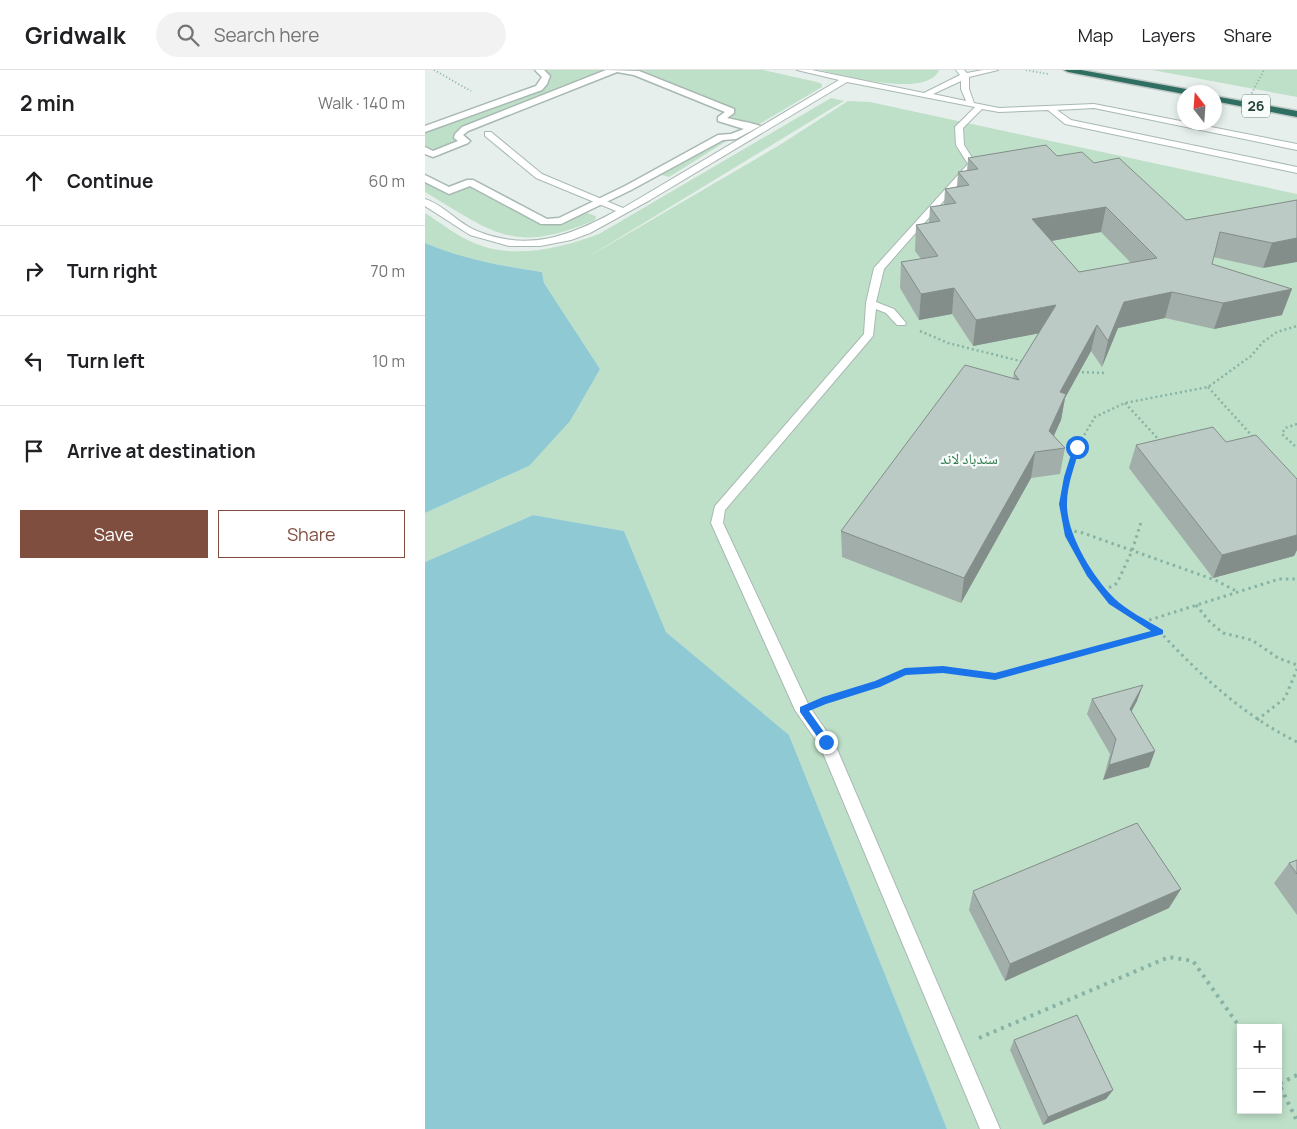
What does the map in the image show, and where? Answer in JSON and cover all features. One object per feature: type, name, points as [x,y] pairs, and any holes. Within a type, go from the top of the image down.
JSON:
[{"type":"highway","points":[[1068,70],[1177,90]]},
{"type":"highway","name":"26","points":[[1222,99],[1297,114]]},
{"type":"street","points":[[425,129],[539,88],[546,76],[539,70]]},
{"type":"street","points":[[425,150],[433,154],[465,141],[459,138],[459,134],[465,129],[603,73],[617,70],[636,73],[731,111],[721,119],[744,126],[756,126],[733,138],[721,137],[629,188],[561,221],[545,222],[470,182],[449,191],[425,178]]},
{"type":"lane","points":[[801,70],[999,110],[1094,106],[1297,147]]},
{"type":"lane","points":[[925,95],[962,73],[994,70]]},
{"type":"lane","points":[[962,73],[965,89],[976,105]]},
{"type":"lane","points":[[425,202],[473,232],[509,243],[540,243],[568,238],[587,232],[847,79]]},
{"type":"lane","points":[[976,105],[959,126],[960,145],[972,164],[879,268],[871,303],[869,334],[719,509],[717,523],[803,710],[826,742],[990,1129]]},
{"type":"lane","points":[[1051,109],[1061,118],[1074,124],[1297,170]]},
{"type":"lane","points":[[488,134],[539,176],[623,211]]},
{"type":"lane","points":[[871,303],[890,311],[901,323]]},
{"type":"path","points":[[434,70],[479,94]]},
{"type":"path","points":[[1242,112],[1264,70]]},
{"type":"path","points":[[901,323],[948,343],[1030,363]]},
{"type":"path","points":[[1297,326],[1277,332],[1263,342],[1251,356],[1208,387],[1125,403],[1095,417],[1077,447],[1068,477],[1063,504],[1069,536],[1090,574],[1112,602],[1160,632],[1200,674],[1246,714],[1297,742]]},
{"type":"path","points":[[1074,372],[1106,373]]},
{"type":"path","points":[[1208,387],[1259,442]]},
{"type":"path","points":[[1125,403],[1166,449]]},
{"type":"path","points":[[1297,424],[1285,428],[1282,434],[1297,448]]},
{"type":"path","points":[[1103,590],[1115,585],[1132,551],[1142,519]]},
{"type":"path","points":[[1068,530],[1083,533],[1215,580],[1238,592]]},
{"type":"path","points":[[1143,622],[1279,579],[1297,579]]},
{"type":"path","points":[[1196,605],[1210,622],[1223,633],[1252,640],[1278,658],[1297,665]]},
{"type":"path","points":[[803,710],[905,672],[943,670],[995,676],[1160,632]]},
{"type":"path","points":[[1257,720],[1265,712],[1282,702],[1288,694],[1297,669]]},
{"type":"path","points":[[956,1048],[1169,957],[1193,961],[1237,1024]]},
{"type":"path","points":[[1282,1082],[1297,1074]]},
{"type":"path","points":[[1282,1090],[1297,1120]]},
{"type":"green space","points":[[539,70],[616,70],[459,134],[465,141],[433,154],[425,150],[425,129],[539,88],[545,80]]},
{"type":"green space","points":[[618,70],[763,70],[817,82],[822,84],[822,87],[756,126],[721,119],[730,111],[636,73]]},
{"type":"green space","points":[[819,70],[939,70],[931,79],[918,83],[902,84],[864,80]]},
{"type":"green space","points":[[1152,70],[1297,70],[1297,97]]},
{"type":"green space","name":"سندباد لاند","points":[[831,98],[844,101],[583,260],[778,146],[848,101],[870,102],[1297,194],[1297,1129],[947,1129],[789,735],[666,632],[624,531],[533,515],[425,562],[425,513],[529,466],[600,369],[544,283],[542,272],[482,261],[425,243],[425,213],[455,233],[489,248],[521,251],[569,244],[599,234]]},
{"type":"green space","points":[[721,137],[733,137],[669,177],[658,174]]},
{"type":"green space","points":[[425,178],[449,191],[470,182],[545,222],[554,222],[581,211],[596,216],[595,220],[567,231],[544,236],[524,237],[505,234],[469,219],[425,192]]},
{"type":"water","points":[[425,243],[482,261],[542,272],[544,283],[600,369],[570,421],[529,466],[425,513]]},
{"type":"water","points":[[533,515],[624,531],[666,632],[789,735],[947,1129],[425,1129],[425,562]]},
{"type":"building","points":[[1046,145],[1057,156],[1082,152],[1094,163],[1119,158],[1186,220],[1297,200],[1297,238],[1272,243],[1220,232],[1212,264],[1292,289],[1223,303],[1172,292],[1124,302],[1108,341],[1097,325],[1060,392],[1066,394],[1049,431],[1065,448],[1035,452],[964,578],[841,531],[965,365],[1019,380],[1014,373],[1056,305],[976,320],[954,288],[921,294],[901,262],[938,256],[916,225],[940,221],[930,207],[956,203],[945,189],[969,185],[958,172],[978,169],[968,158]],"holes":[[[1106,207],[1157,258],[1079,272],[1032,219]]]},
{"type":"building","points":[[1213,427],[1226,442],[1256,435],[1297,479],[1297,535],[1222,555],[1136,445]]},
{"type":"building","points":[[1143,685],[1130,709],[1155,751],[1109,765],[1116,739],[1092,699]]},
{"type":"building","points":[[1137,823],[1181,889],[1010,964],[973,891]]},
{"type":"building","points":[[1297,860],[1297,874],[1289,863]]},
{"type":"building","points":[[1077,1015],[1113,1090],[1048,1117],[1014,1040]]},
{"type":"route","points":[[826,742],[803,710],[905,672],[943,670],[995,676],[1160,632],[1112,602],[1090,574],[1069,536],[1063,504],[1068,477],[1077,447]]}]
